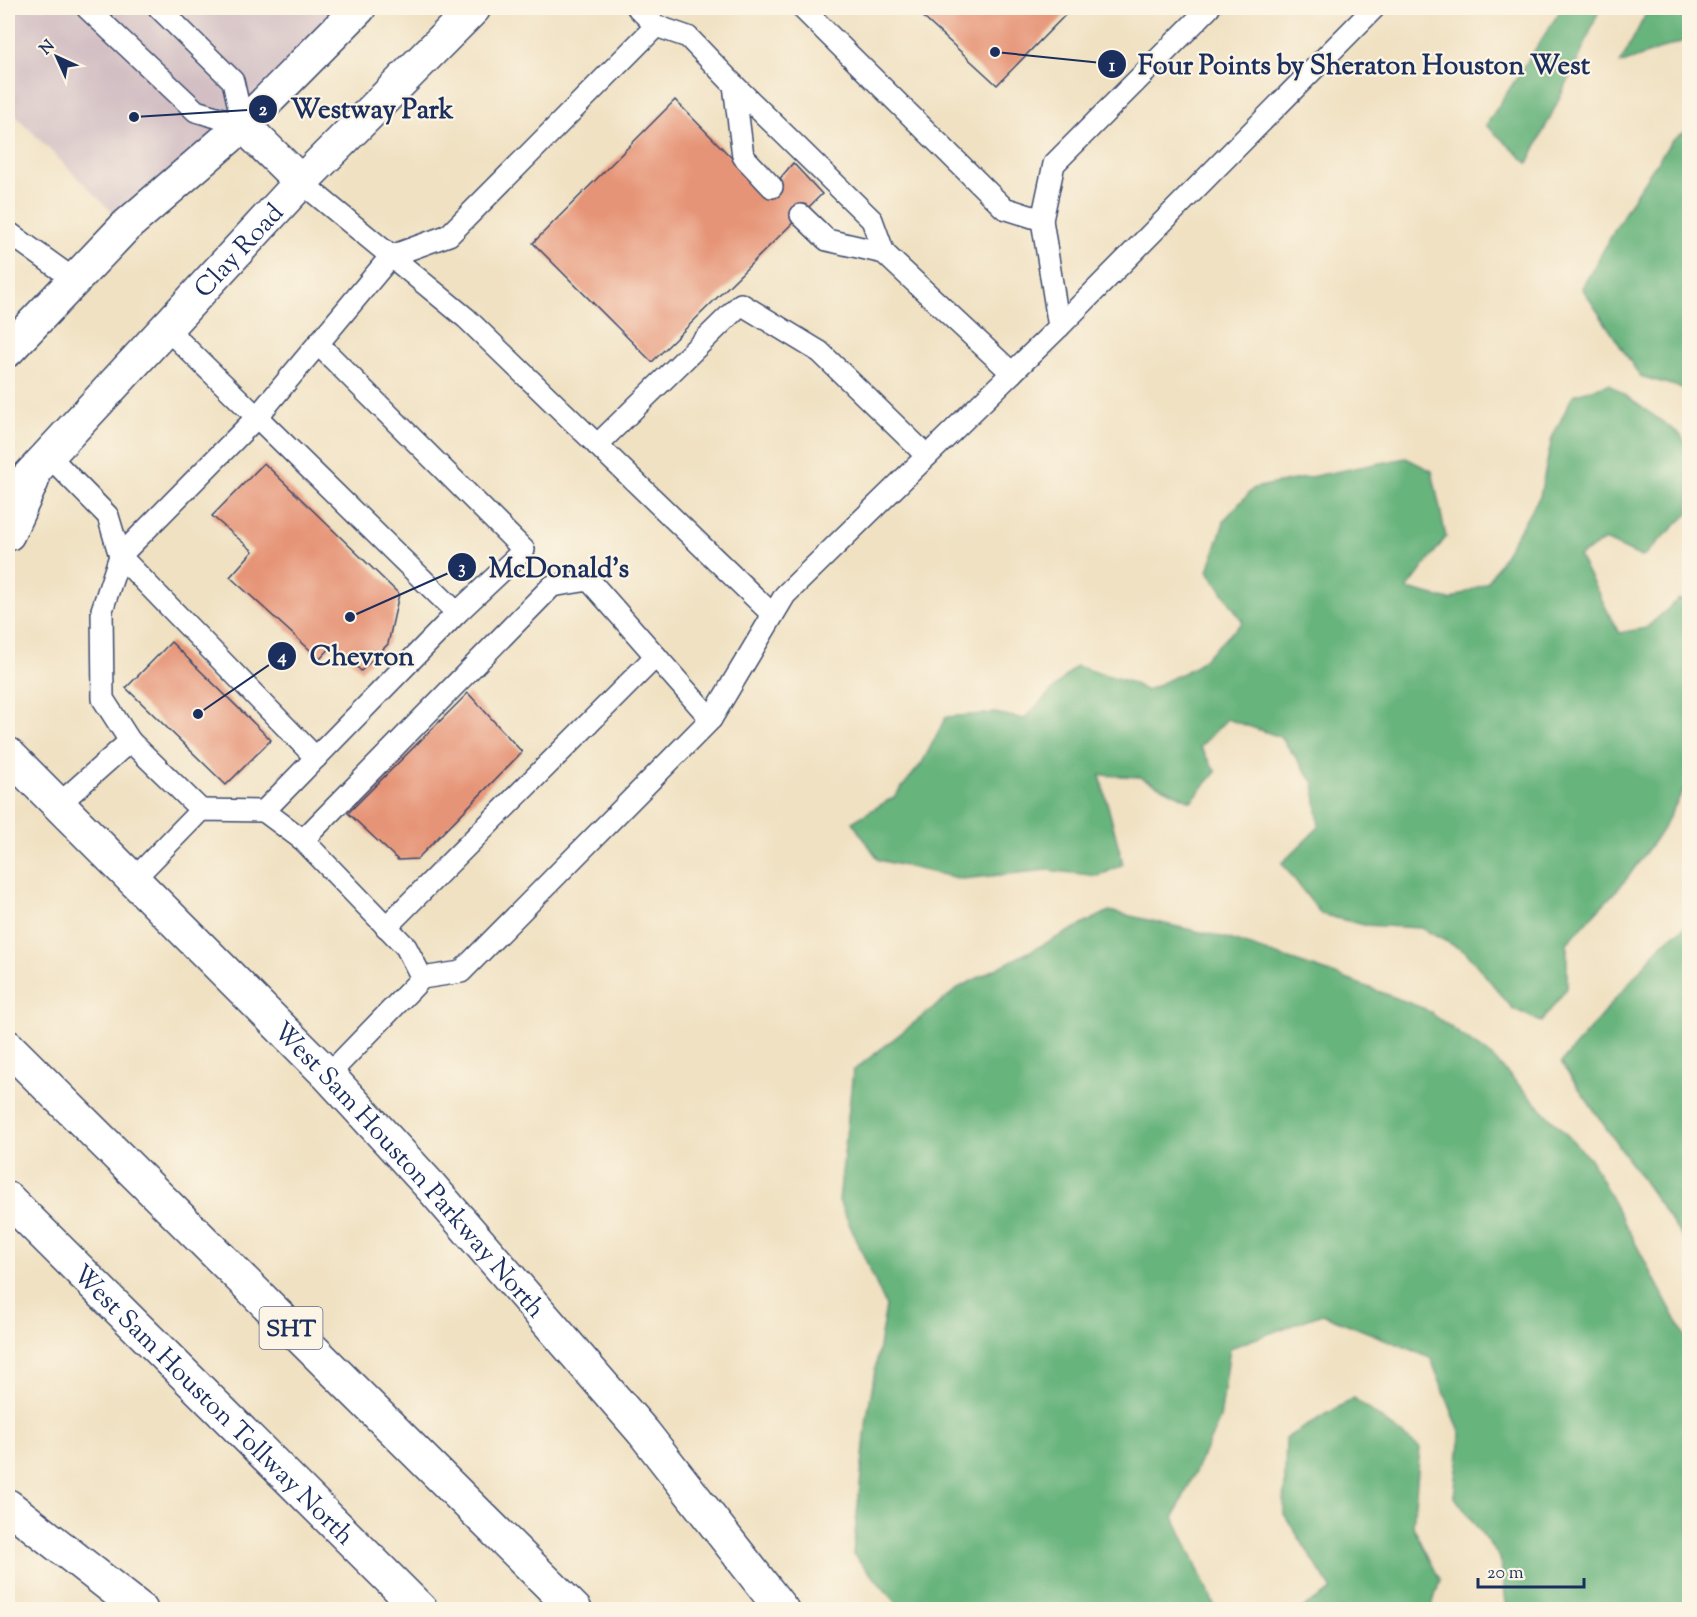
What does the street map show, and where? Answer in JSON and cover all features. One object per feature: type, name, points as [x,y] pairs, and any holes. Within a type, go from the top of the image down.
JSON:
[{"type":"main road","points":[[8,350],[126,226],[243,125],[359,8]]},
{"type":"main road","name":"Clay Road","points":[[8,499],[301,182],[474,8]]},
{"type":"main road","points":[[243,125],[301,182]]},
{"type":"main road","points":[[8,534],[44,459]]},
{"type":"main road","name":"West Sam Houston Parkway North","points":[[8,754],[328,1075],[432,1188],[644,1433],[782,1610]]},
{"type":"main road","name":"SHT","points":[[8,1047],[575,1610]]},
{"type":"main road","name":"West Sam Houston Tollway North","points":[[8,1199],[422,1610]]},
{"type":"main road","points":[[8,1506],[141,1610]]},
{"type":"lane","points":[[87,8],[196,111],[243,125],[233,81],[159,8]]},
{"type":"lane","points":[[638,8],[656,26],[688,37],[873,220],[884,253],[1012,373]]},
{"type":"lane","points":[[804,8],[1004,208],[1042,220]]},
{"type":"lane","points":[[1059,327],[1042,220],[1054,164],[1209,8]]},
{"type":"lane","points":[[328,1075],[422,978],[461,972],[711,719],[785,595],[1059,327],[1374,8]]},
{"type":"lane","points":[[422,978],[406,947],[303,840],[264,811],[201,810],[130,741],[103,699],[102,610],[120,556],[257,417],[391,256],[449,235],[656,26]]},
{"type":"lane","points":[[734,85],[743,156],[772,187]]},
{"type":"lane","points":[[301,182],[466,318],[773,615]]},
{"type":"lane","points":[[801,215],[827,240],[884,253]]},
{"type":"lane","points":[[8,232],[76,281]]},
{"type":"lane","points":[[597,445],[741,304],[820,352],[927,456]]},
{"type":"lane","points":[[166,328],[457,613]]},
{"type":"lane","points":[[264,811],[457,613],[524,550],[318,344]]},
{"type":"lane","points":[[44,459],[108,516],[120,556],[316,758]]},
{"type":"lane","points":[[303,840],[552,586],[589,580],[711,719]]},
{"type":"lane","points":[[386,927],[656,656]]},
{"type":"lane","points":[[58,805],[130,741]]},
{"type":"lane","points":[[133,880],[201,810]]},
{"type":"shaded area","points":[[8,8],[359,8],[126,226],[8,108]]},
{"type":"green space","points":[[1562,8],[1600,8],[1579,58],[1528,163],[1486,125]]},
{"type":"green space","points":[[1649,8],[1689,8],[1689,39],[1620,64]]},
{"type":"green space","points":[[1689,129],[1690,390],[1640,376],[1582,288],[1633,198],[1672,140]]},
{"type":"green space","points":[[1609,384],[1681,435],[1689,450],[1689,513],[1642,557],[1605,540],[1579,556],[1619,633],[1646,628],[1679,599],[1689,603],[1689,780],[1662,830],[1625,881],[1567,943],[1567,988],[1541,1022],[1512,1008],[1466,952],[1421,928],[1364,925],[1321,914],[1282,863],[1319,827],[1314,783],[1281,737],[1227,719],[1200,747],[1216,772],[1191,801],[1140,777],[1100,775],[1123,864],[1099,876],[1047,870],[962,879],[879,860],[852,822],[894,797],[922,763],[946,717],[995,713],[1024,719],[1076,666],[1133,683],[1146,691],[1195,667],[1243,622],[1208,571],[1225,519],[1254,488],[1406,458],[1432,471],[1446,537],[1407,589],[1450,600],[1488,582],[1540,496],[1552,438],[1573,395]]},
{"type":"green space","points":[[1109,911],[1226,938],[1325,971],[1425,1009],[1491,1056],[1591,1160],[1689,1344],[1689,1609],[1507,1609],[1500,1558],[1454,1496],[1461,1434],[1430,1357],[1322,1314],[1230,1348],[1220,1419],[1174,1517],[1216,1609],[902,1609],[853,1554],[867,1417],[886,1306],[839,1201],[853,1071],[960,987]]},
{"type":"green space","points":[[1689,924],[1689,1247],[1561,1063],[1663,943]]},
{"type":"green space","points":[[1354,1398],[1420,1448],[1413,1526],[1440,1580],[1431,1609],[1301,1609],[1332,1590],[1284,1514],[1286,1438]]},
{"type":"building","points":[[935,8],[1072,8],[997,85],[924,18]]},
{"type":"building","points":[[675,100],[767,194],[793,163],[822,194],[652,362],[533,243]]},
{"type":"building","points":[[264,463],[399,594],[388,644],[361,671],[334,644],[320,659],[230,577],[253,551],[212,516]]},
{"type":"building","points":[[171,642],[271,740],[226,785],[126,688]]},
{"type":"building","points":[[468,693],[522,752],[417,859],[398,860],[348,813]]},
{"type":"place","name":"Four Points by Sheraton Houston West","points":[[995,52]]},
{"type":"place","name":"Westway Park","points":[[134,117]]},
{"type":"place","name":"McDonald's","points":[[350,617]]},
{"type":"place","name":"Chevron","points":[[198,714]]}]
